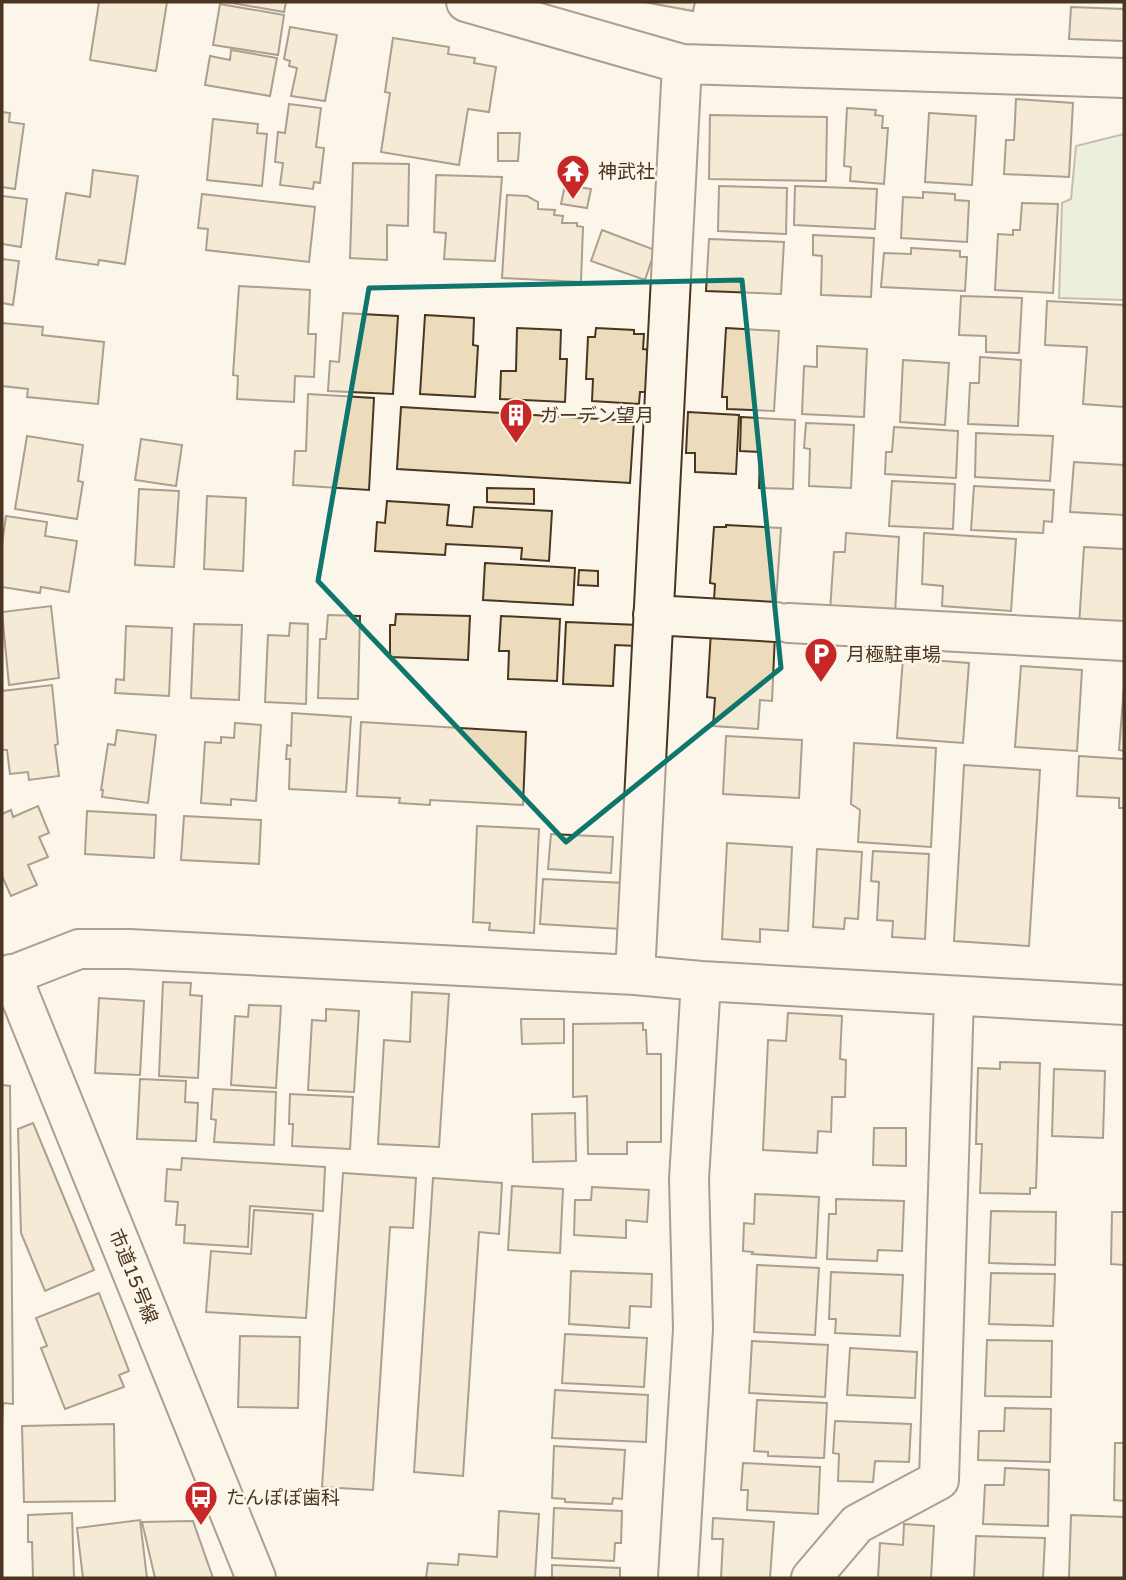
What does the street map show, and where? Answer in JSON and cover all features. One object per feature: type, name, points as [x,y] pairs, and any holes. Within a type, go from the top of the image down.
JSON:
[{"type":"street","points":[[466,2],[682,64],[1124,78]]},
{"type":"street","points":[[635,975],[682,64]]},
{"type":"street","points":[[653,615],[1124,641]]},
{"type":"street","points":[[4,970],[79,949],[92,949],[635,975],[1124,1005]]},
{"type":"street","name":"市道15号線","points":[[4,970],[256,1578]]},
{"type":"street","points":[[678,1578],[693,1329],[689,1179],[701,981]]},
{"type":"street","points":[[811,1578],[857,1524],[939,1480],[954,996]]},
{"type":"highlighted area","points":[[742,280],[781,668],[566,842],[318,581],[369,288]]},
{"type":"green space","points":[[1124,134],[1124,300],[1059,298],[1062,203],[1071,199],[1076,146]]},
{"type":"building","points":[[99,2],[167,2],[156,71],[90,60]]},
{"type":"building","points":[[226,2],[286,2],[284,12]]},
{"type":"building","points":[[644,2],[695,2],[693,11]]},
{"type":"building","points":[[220,4],[284,15],[278,55],[213,45]]},
{"type":"building","points":[[1071,7],[1124,9],[1124,41],[1069,39]]},
{"type":"building","points":[[290,27],[337,35],[325,101],[291,96],[297,68],[289,66],[290,61],[284,59]]},
{"type":"building","points":[[393,38],[449,47],[448,54],[475,58],[474,63],[496,67],[489,112],[468,109],[459,165],[381,152],[390,93],[385,92]]},
{"type":"building","points":[[231,50],[277,58],[270,96],[205,85],[210,56],[230,60]]},
{"type":"building","points":[[1016,99],[1073,103],[1069,177],[1004,174],[1006,140],[1014,140]]},
{"type":"building","points":[[289,104],[321,108],[316,147],[324,148],[320,183],[314,182],[313,189],[280,185],[283,163],[275,162],[278,132],[285,133]]},
{"type":"building","points":[[847,108],[876,110],[875,115],[883,116],[882,128],[888,128],[884,184],[850,181],[851,167],[844,166]]},
{"type":"building","points":[[2,112],[10,113],[9,122],[24,124],[15,189],[2,187]]},
{"type":"building","points":[[929,113],[976,116],[972,185],[925,182]]},
{"type":"building","points":[[710,115],[827,117],[826,181],[709,179]]},
{"type":"building","points":[[213,119],[258,124],[257,133],[267,134],[262,186],[207,180]]},
{"type":"building","points":[[498,133],[520,133],[518,161],[498,161]]},
{"type":"building","points":[[353,163],[409,164],[408,226],[387,225],[387,260],[350,258]]},
{"type":"building","points":[[93,170],[138,176],[125,264],[99,260],[98,265],[56,259],[66,193],[90,197]]},
{"type":"building","points":[[436,175],[502,177],[495,261],[444,259],[446,233],[434,232]]},
{"type":"building","points":[[565,185],[591,189],[587,208],[561,204]]},
{"type":"building","points":[[719,186],[787,188],[786,234],[718,231]]},
{"type":"building","points":[[795,186],[877,189],[875,229],[794,225]]},
{"type":"building","points":[[923,192],[955,194],[955,200],[969,201],[967,242],[901,238],[903,197],[923,198]]},
{"type":"building","points":[[202,194],[315,207],[309,262],[206,250],[208,229],[198,228]]},
{"type":"building","points":[[507,195],[527,196],[538,202],[538,209],[555,210],[554,215],[563,216],[562,223],[577,223],[577,226],[583,227],[581,282],[502,278]]},
{"type":"building","points":[[2,196],[27,199],[21,247],[2,244]]},
{"type":"building","points":[[1022,203],[1058,204],[1053,293],[995,290],[998,234],[1013,235],[1013,230],[1020,230]]},
{"type":"building","points":[[602,230],[655,250],[645,280],[591,261]]},
{"type":"building","points":[[813,235],[874,238],[871,297],[821,295],[822,256],[813,255]]},
{"type":"building","points":[[709,239],[784,242],[781,294],[706,291]]},
{"type":"building","points":[[911,248],[960,251],[960,257],[967,257],[965,291],[881,287],[884,253],[911,254]]},
{"type":"building","points":[[2,259],[19,261],[13,305],[2,303]]},
{"type":"building","points":[[239,286],[310,290],[308,334],[316,334],[314,377],[295,376],[294,402],[237,399],[238,376],[233,375]]},
{"type":"building","points":[[961,296],[1022,298],[1019,353],[986,352],[986,336],[959,335]]},
{"type":"building","points":[[1047,301],[1124,305],[1124,407],[1083,404],[1087,347],[1045,345]]},
{"type":"building","points":[[343,313],[398,316],[393,394],[328,391],[330,361],[339,362]]},
{"type":"building","points":[[425,315],[474,318],[473,345],[478,346],[475,397],[420,394]]},
{"type":"building","points":[[2,323],[43,327],[42,335],[104,342],[98,404],[27,397],[28,389],[2,386]]},
{"type":"building","points":[[517,328],[561,330],[560,359],[567,359],[565,402],[500,399],[501,371],[516,371]]},
{"type":"building","points":[[596,328],[634,330],[634,334],[644,334],[643,349],[653,350],[650,392],[640,392],[639,404],[592,401],[593,379],[586,379],[588,337],[595,337]]},
{"type":"building","points":[[726,328],[779,331],[774,411],[727,409],[727,397],[722,397]]},
{"type":"building","points":[[817,346],[867,349],[864,417],[802,414],[804,366],[817,367]]},
{"type":"building","points":[[980,357],[1021,360],[1018,426],[968,424],[970,383],[979,383]]},
{"type":"building","points":[[903,360],[949,363],[945,425],[900,422]]},
{"type":"building","points":[[308,394],[374,398],[369,490],[293,485],[295,451],[306,451]]},
{"type":"building","name":"ガーデン望月","points":[[401,407],[634,421],[630,483],[397,469]]},
{"type":"building","points":[[688,412],[739,415],[736,474],[695,472],[695,453],[686,453]]},
{"type":"building","points":[[741,417],[795,420],[793,489],[759,488],[760,452],[740,451]]},
{"type":"building","points":[[806,423],[854,425],[851,488],[809,486],[810,449],[804,448]]},
{"type":"building","points":[[894,427],[958,431],[956,478],[885,474],[886,452],[892,452]]},
{"type":"building","points":[[976,433],[1053,436],[1050,481],[975,477]]},
{"type":"building","points":[[27,436],[83,445],[78,481],[83,482],[77,519],[15,509]]},
{"type":"building","points":[[141,439],[182,445],[176,486],[135,480]]},
{"type":"building","points":[[1074,462],[1124,465],[1124,515],[1070,512]]},
{"type":"building","points":[[892,481],[955,484],[953,529],[889,526]]},
{"type":"building","points":[[974,486],[1054,490],[1052,522],[1044,521],[1043,533],[971,530]]},
{"type":"building","points":[[487,488],[534,489],[534,504],[487,502]]},
{"type":"building","points":[[139,489],[179,491],[174,567],[135,565]]},
{"type":"building","points":[[207,496],[246,498],[243,571],[204,569]]},
{"type":"building","points":[[387,501],[449,505],[447,525],[472,527],[474,507],[552,511],[549,561],[521,559],[522,548],[446,544],[445,555],[375,551],[377,522],[385,523]]},
{"type":"building","points":[[6,516],[47,522],[45,536],[77,541],[69,592],[41,587],[40,593],[2,587],[2,544]]},
{"type":"building","points":[[726,525],[781,528],[776,603],[714,600],[715,584],[710,583],[714,527]]},
{"type":"building","points":[[846,533],[899,537],[895,615],[830,611],[834,552],[845,552]]},
{"type":"building","points":[[924,533],[1016,539],[1011,611],[942,606],[943,586],[922,584]]},
{"type":"building","points":[[1084,547],[1124,549],[1124,628],[1079,626]]},
{"type":"building","points":[[485,563],[575,568],[573,605],[483,600]]},
{"type":"building","points":[[579,570],[598,571],[598,586],[578,585]]},
{"type":"building","points":[[51,606],[59,678],[9,685],[2,612]]},
{"type":"building","points":[[396,614],[470,616],[468,660],[390,657],[390,625],[395,625]]},
{"type":"building","points":[[328,615],[360,616],[358,699],[318,698],[320,639],[326,639]]},
{"type":"building","points":[[501,616],[560,619],[557,681],[508,679],[509,651],[499,651]]},
{"type":"building","points":[[566,622],[639,625],[637,646],[615,645],[613,686],[563,684]]},
{"type":"building","points":[[290,623],[308,624],[306,704],[265,702],[268,635],[289,636]]},
{"type":"building","points":[[194,624],[242,625],[239,700],[191,698]]},
{"type":"building","points":[[126,626],[172,628],[169,696],[115,693],[116,679],[124,680]]},
{"type":"building","points":[[711,631],[775,634],[772,701],[760,700],[758,729],[713,726],[715,698],[707,697]]},
{"type":"building","points":[[903,658],[969,663],[963,743],[897,738]]},
{"type":"building","points":[[1021,666],[1082,670],[1077,751],[1015,747]]},
{"type":"building","points":[[52,685],[59,776],[29,780],[28,772],[10,774],[7,750],[2,750],[2,691]]},
{"type":"building","points":[[1124,686],[1124,751],[1119,750]]},
{"type":"building","points":[[292,713],[351,717],[346,792],[289,789],[290,759],[286,759],[287,745],[291,746]]},
{"type":"building","points":[[361,722],[526,732],[523,805],[430,800],[430,805],[399,803],[400,798],[357,796]]},
{"type":"building","points":[[235,723],[261,725],[256,801],[231,799],[231,805],[201,803],[205,742],[221,743],[221,737],[234,738]]},
{"type":"building","points":[[117,730],[156,735],[148,803],[102,797],[108,744],[115,745]]},
{"type":"building","points":[[726,736],[802,740],[799,798],[723,794]]},
{"type":"building","points":[[854,743],[936,748],[931,847],[858,842],[860,810],[851,804]]},
{"type":"building","points":[[1079,756],[1124,759],[1124,808],[1119,808],[1119,798],[1077,796]]},
{"type":"building","points":[[964,765],[1040,770],[1029,946],[954,941]]},
{"type":"building","points":[[38,806],[49,833],[39,837],[48,857],[28,865],[37,885],[11,896],[2,876],[2,814],[11,810],[13,817]]},
{"type":"building","points":[[87,811],[156,815],[154,858],[85,854]]},
{"type":"building","points":[[184,816],[261,820],[259,864],[181,860]]},
{"type":"building","points":[[477,826],[539,829],[534,933],[489,930],[490,923],[473,922]]},
{"type":"building","points":[[551,834],[613,837],[611,873],[548,869]]},
{"type":"building","points":[[727,843],[792,847],[788,931],[760,929],[760,942],[722,939]]},
{"type":"building","points":[[817,849],[862,852],[858,919],[845,918],[844,929],[813,927]]},
{"type":"building","points":[[873,851],[929,854],[925,939],[892,937],[893,921],[877,920],[879,882],[871,881]]},
{"type":"building","points":[[543,879],[625,883],[622,929],[540,924]]},
{"type":"building","points":[[163,982],[191,983],[190,995],[202,996],[198,1078],[159,1076]]},
{"type":"building","points":[[412,992],[449,994],[439,1147],[378,1144],[384,1040],[410,1042]]},
{"type":"building","points":[[99,998],[144,1001],[140,1075],[95,1073]]},
{"type":"building","points":[[249,1005],[281,1006],[276,1088],[231,1085],[235,1016],[248,1017]]},
{"type":"building","points":[[326,1009],[359,1011],[354,1092],[308,1090],[312,1020],[326,1021]]},
{"type":"building","points":[[788,1013],[842,1016],[840,1059],[846,1060],[845,1097],[832,1097],[831,1132],[818,1131],[817,1153],[763,1150],[768,1040],[786,1041]]},
{"type":"building","points":[[521,1019],[564,1019],[564,1043],[522,1044]]},
{"type":"building","points":[[643,1023],[647,1054],[661,1054],[661,1142],[627,1142],[627,1154],[588,1154],[587,1096],[573,1097],[573,1024]]},
{"type":"building","points":[[1000,1062],[1040,1063],[1036,1188],[1030,1188],[1030,1194],[980,1193],[982,1144],[976,1144],[978,1068],[1000,1069]]},
{"type":"building","points":[[1054,1069],[1105,1071],[1103,1138],[1052,1136]]},
{"type":"building","points":[[140,1079],[186,1081],[185,1102],[198,1103],[196,1141],[137,1139]]},
{"type":"building","points":[[2,1085],[10,1086],[13,1404],[3,1403],[2,1425]]},
{"type":"building","points":[[213,1089],[276,1092],[274,1145],[214,1142],[216,1120],[211,1119]]},
{"type":"building","points":[[290,1094],[353,1097],[350,1149],[292,1146],[293,1124],[289,1124]]},
{"type":"building","points":[[575,1113],[576,1161],[533,1162],[532,1114]]},
{"type":"building","points":[[33,1123],[94,1270],[45,1291],[21,1233],[18,1129]]},
{"type":"building","points":[[874,1128],[906,1128],[906,1166],[873,1165]]},
{"type":"building","points":[[182,1158],[325,1167],[323,1211],[250,1206],[248,1247],[184,1243],[185,1225],[176,1225],[178,1202],[165,1201],[167,1169],[181,1170]]},
{"type":"building","points":[[343,1173],[416,1178],[413,1228],[390,1227],[373,1490],[322,1487]]},
{"type":"building","points":[[433,1178],[502,1183],[499,1234],[479,1232],[463,1476],[414,1472]]},
{"type":"building","points":[[512,1186],[563,1189],[560,1253],[508,1250]]},
{"type":"building","points":[[592,1187],[649,1190],[647,1222],[626,1220],[626,1238],[574,1235],[575,1200],[591,1200]]},
{"type":"building","points":[[755,1194],[819,1197],[816,1258],[752,1254],[753,1252],[743,1251],[744,1223],[754,1224]]},
{"type":"building","points":[[836,1199],[904,1201],[902,1251],[878,1250],[877,1261],[827,1259],[829,1214],[836,1214]]},
{"type":"building","points":[[254,1210],[313,1214],[306,1318],[206,1312],[211,1251],[251,1254]]},
{"type":"building","points":[[991,1211],[1056,1212],[1055,1265],[989,1263]]},
{"type":"building","points":[[1112,1212],[1124,1212],[1124,1265],[1111,1264]]},
{"type":"building","points":[[757,1265],[819,1268],[815,1335],[754,1332]]},
{"type":"building","points":[[571,1271],[652,1274],[651,1307],[630,1306],[629,1328],[569,1324]]},
{"type":"building","points":[[831,1272],[903,1275],[900,1336],[835,1333],[836,1319],[829,1319]]},
{"type":"building","points":[[991,1273],[1055,1274],[1053,1326],[989,1324]]},
{"type":"building","points":[[99,1293],[129,1371],[119,1375],[124,1387],[65,1409],[41,1348],[47,1346],[36,1318]]},
{"type":"building","points":[[565,1334],[647,1338],[644,1387],[562,1383]]},
{"type":"building","points":[[240,1336],[300,1337],[298,1408],[238,1407]]},
{"type":"building","points":[[987,1340],[1052,1341],[1051,1397],[985,1396]]},
{"type":"building","points":[[752,1341],[828,1345],[825,1397],[749,1393]]},
{"type":"building","points":[[850,1348],[917,1352],[915,1398],[847,1395]]},
{"type":"building","points":[[555,1390],[648,1395],[646,1442],[552,1438]]},
{"type":"building","points":[[757,1400],[827,1403],[824,1458],[768,1456],[768,1452],[754,1451]]},
{"type":"building","points":[[1005,1408],[1051,1409],[1050,1462],[978,1460],[979,1431],[1004,1431]]},
{"type":"building","points":[[835,1421],[911,1424],[909,1462],[875,1461],[873,1482],[838,1481],[839,1454],[833,1453]]},
{"type":"building","points":[[114,1424],[115,1501],[24,1502],[22,1426]]},
{"type":"building","points":[[1115,1443],[1124,1443],[1124,1501],[1114,1500]]},
{"type":"building","points":[[554,1446],[625,1450],[622,1499],[613,1498],[612,1504],[565,1502],[565,1499],[552,1498]]},
{"type":"building","points":[[743,1463],[820,1467],[818,1514],[747,1510],[748,1490],[741,1490]]},
{"type":"building","points":[[1005,1468],[1049,1470],[1048,1526],[983,1524],[985,1485],[1004,1485]]},
{"type":"building","points":[[554,1508],[622,1511],[621,1543],[615,1543],[614,1561],[552,1558]]},
{"type":"building","points":[[499,1511],[539,1514],[535,1578],[426,1578],[428,1563],[458,1565],[459,1554],[497,1557]]},
{"type":"building","points":[[72,1513],[74,1578],[33,1578],[32,1542],[28,1542],[28,1515]]},
{"type":"building","points":[[1071,1515],[1124,1517],[1124,1578],[1069,1578]]},
{"type":"building","points":[[713,1518],[774,1522],[770,1578],[721,1578],[723,1539],[712,1539]]},
{"type":"building","points":[[140,1520],[147,1578],[83,1578],[77,1528]]},
{"type":"building","points":[[193,1521],[213,1578],[155,1578],[142,1522]]},
{"type":"building","points":[[904,1524],[934,1526],[931,1578],[878,1578],[880,1543],[903,1545]]},
{"type":"building","points":[[976,1536],[1045,1538],[1043,1578],[974,1578]]},
{"type":"building","points":[[552,1565],[620,1568],[620,1578],[552,1578]]},
{"type":"place","name":"神武社","points":[[573,201]]},
{"type":"place","name":"ガーデン望月","points":[[516,445]]},
{"type":"place","name":"月極駐車場","points":[[821,684]]},
{"type":"place","name":"たんぽぽ歯科","points":[[201,1527]]}]
